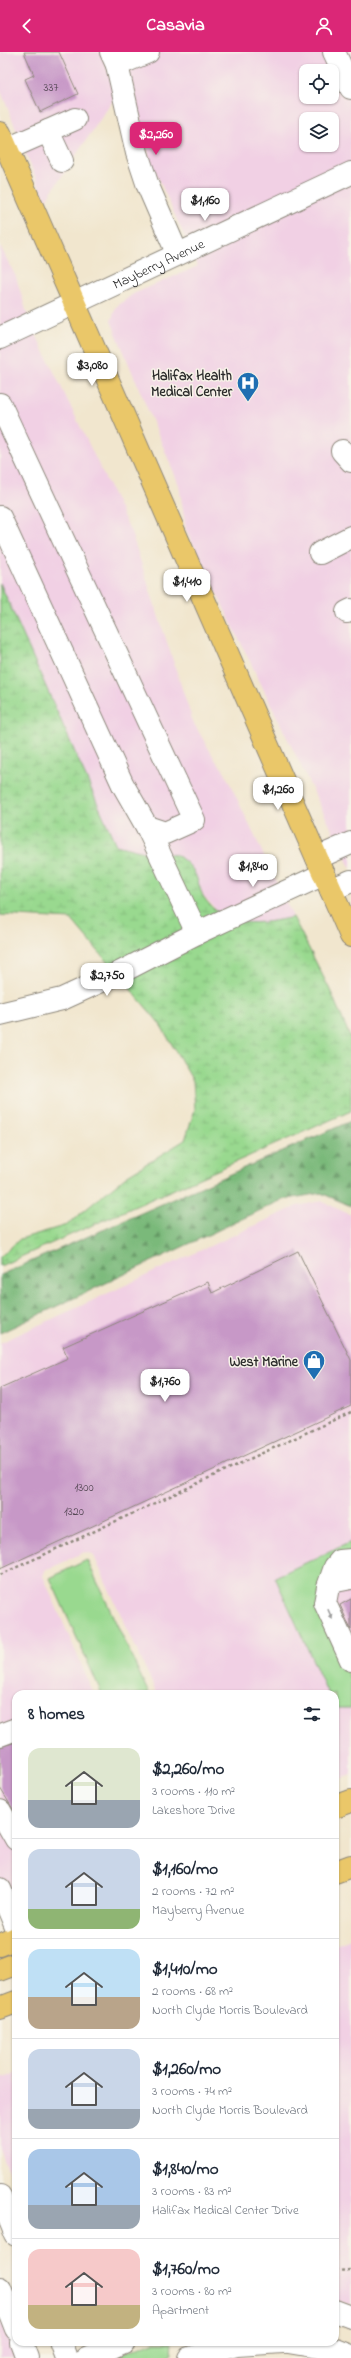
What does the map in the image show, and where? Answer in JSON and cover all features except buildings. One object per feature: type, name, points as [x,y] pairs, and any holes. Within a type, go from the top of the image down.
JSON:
[{"type":"main road","points":[[3,141],[351,936]]},
{"type":"main road","points":[[339,1806],[351,1801]]},
{"type":"main road","points":[[339,1870],[351,1866]]},
{"type":"main road","points":[[0,1945],[12,1940]]},
{"type":"main road","points":[[0,1970],[12,1966]]},
{"type":"main road","points":[[0,2008],[12,2004]]},
{"type":"street","points":[[148,52],[114,58],[139,160],[148,186],[178,253]]},
{"type":"street","points":[[334,52],[351,88]]},
{"type":"street","points":[[3,141],[48,131],[75,119]]},
{"type":"street","points":[[48,131],[62,161]]},
{"type":"street","name":"Mayberry Avenue","points":[[0,338],[73,302],[351,173]]},
{"type":"street","points":[[0,404],[194,820],[165,833],[147,827]]},
{"type":"street","points":[[0,517],[123,785],[147,827],[197,933]]},
{"type":"street","points":[[320,553],[351,537]]},
{"type":"street","points":[[0,1014],[62,999],[121,972],[197,933],[324,874],[351,843]]},
{"type":"street","points":[[324,874],[351,881]]},
{"type":"street","points":[[351,1560],[340,1561],[335,1567],[325,1603],[351,1660]]},
{"type":"street","points":[[328,1588],[336,1581],[351,1578]]},
{"type":"street","points":[[0,1735],[12,1730]]},
{"type":"street","points":[[0,1811],[12,1832]]},
{"type":"street","points":[[0,1890],[12,1918]]},
{"type":"street","points":[[1,2202],[12,2225]]},
{"type":"street","points":[[0,2288],[12,2318]]},
{"type":"street","points":[[23,2346],[27,2358]]},
{"type":"street","points":[[62,2346],[67,2358]]},
{"type":"street","points":[[86,2358],[114,2346]]},
{"type":"street","points":[[189,2352],[229,2346]]},
{"type":"street","points":[[331,2346],[351,2356]]},
{"type":"path","points":[[0,1575],[351,1412]]},
{"type":"path","points":[[339,2271],[351,2270]]},
{"type":"shaded area","points":[[0,52],[102,52],[116,96],[45,201],[0,89]]},
{"type":"shaded area","name":"Halifax Health Medical Center","points":[[122,52],[351,52],[351,869],[186,530],[179,485],[111,321],[116,307],[133,294],[198,266],[150,160],[132,83]]},
{"type":"shaded area","points":[[0,246],[16,277],[29,320],[131,532],[193,722],[216,761],[223,769],[293,917],[264,924],[235,922],[219,913],[204,896],[192,869],[152,854],[116,845],[0,583]]},
{"type":"shaded area","points":[[321,1201],[351,1215],[351,1775],[339,1780],[339,1690],[155,1690],[93,1554],[84,1552],[45,1571],[43,1576],[92,1690],[12,1690],[12,1906],[0,1910],[0,1343],[297,1206]]},
{"type":"shaded area","points":[[351,1939],[351,2305],[339,2301],[339,1944]]},
{"type":"shaded area","points":[[12,2075],[12,2179],[0,2150],[0,2080]]},
{"type":"shaded area","points":[[0,2312],[12,2346],[18,2358],[0,2358]]},
{"type":"green space","points":[[0,583],[116,845],[152,854],[177,855],[193,870],[203,896],[212,907],[221,914],[232,919],[256,923],[293,917],[330,990],[351,1039],[351,1111],[0,1266],[0,1257],[20,1239],[67,1225],[126,1176],[185,1140],[195,1109],[193,1081],[160,1024],[71,919],[0,915]]},
{"type":"green space","points":[[351,1121],[351,1206],[321,1193],[282,1200],[0,1333],[0,1275]]},
{"type":"green space","points":[[351,1542],[351,1554],[318,1610],[351,1681],[351,1708],[339,1708],[339,1690],[326,1690],[275,1577]]},
{"type":"green space","points":[[87,1560],[147,1690],[100,1690],[50,1578]]},
{"type":"green space","points":[[143,2346],[173,2346],[172,2353],[165,2358],[113,2358]]},
{"type":"place","name":"Halifax Health Medical Center","points":[[248,402]]},
{"type":"place","name":"West Marine","points":[[314,1380]]}]
